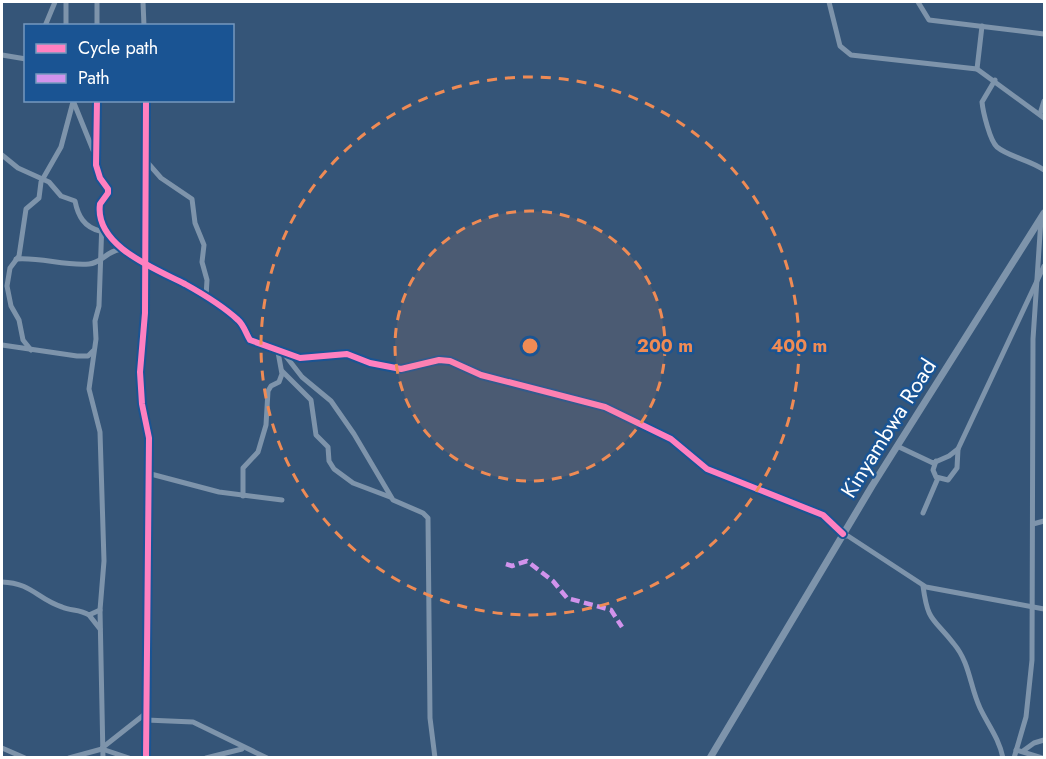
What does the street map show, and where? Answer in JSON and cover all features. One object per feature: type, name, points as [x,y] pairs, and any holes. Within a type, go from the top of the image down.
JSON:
[{"type":"street","points":[[46,24],[55,2]]},
{"type":"street","points":[[66,2],[66,24]]},
{"type":"street","points":[[97,2],[97,24]]},
{"type":"street","points":[[143,2],[144,24]]},
{"type":"street","points":[[829,2],[840,46],[851,55],[977,69],[1042,116]]},
{"type":"street","points":[[918,2],[929,20],[1044,34]]},
{"type":"street","points":[[977,69],[982,26]]},
{"type":"street","points":[[2,55],[24,60]]},
{"type":"street","points":[[995,80],[982,102],[994,143],[1004,151],[1031,160],[1044,170]]},
{"type":"street","points":[[1042,116],[1044,100]]},
{"type":"street","points":[[73,102],[95,154]]},
{"type":"street","points":[[31,350],[23,340],[19,320],[9,299],[8,275],[16,259],[26,225],[26,209],[39,198],[42,180],[61,147],[73,102]]},
{"type":"street","points":[[97,102],[95,154],[97,173],[108,189],[108,193],[100,204],[102,221],[99,306],[95,321],[89,389],[100,432],[104,561],[100,610],[103,758]]},
{"type":"street","points":[[146,102],[146,266],[140,372],[142,404],[149,438],[146,758]]},
{"type":"street","points":[[2,155],[18,168],[50,183],[61,196],[75,201],[78,216],[93,229],[100,231]]},
{"type":"street","points":[[147,161],[161,178],[192,199],[194,218],[204,245],[202,262],[207,280],[206,297]]},
{"type":"street","points":[[1014,758],[1028,705],[1033,607],[1033,339],[1043,216]]},
{"type":"street","name":"Kinyambwa Road","points":[[710,758],[897,446],[1043,216]]},
{"type":"street","points":[[102,221],[123,249],[146,266],[206,297],[240,322],[250,340],[278,352],[312,359],[347,354],[370,363],[401,369],[439,360],[450,361],[481,375],[605,407],[671,439],[707,469],[823,515],[843,535],[923,586],[1044,609]]},
{"type":"street","points":[[16,259],[92,264],[111,250],[123,249]]},
{"type":"street","points":[[1039,277],[1044,258]]},
{"type":"street","points":[[897,446],[926,462],[949,456],[958,448],[1044,266]]},
{"type":"street","points":[[2,345],[84,356],[94,350]]},
{"type":"street","points":[[243,496],[243,468],[258,452],[266,425],[268,391],[271,386],[279,382],[282,371],[278,352]]},
{"type":"street","points":[[285,354],[302,377],[331,401],[358,440],[390,497],[397,504],[423,513],[428,518],[430,718],[435,758]]},
{"type":"street","points":[[282,371],[310,399],[316,435],[328,447],[329,461],[334,470],[353,483],[390,497]]},
{"type":"street","points":[[936,461],[933,470],[938,478],[948,480],[954,475],[959,459],[958,448]]},
{"type":"street","points":[[147,473],[243,496],[282,500]]},
{"type":"street","points":[[923,513],[938,478]]},
{"type":"street","points":[[1033,524],[1044,521]]},
{"type":"street","points":[[2,582],[19,582],[62,608],[82,611],[89,615],[100,629]]},
{"type":"street","points":[[923,586],[928,616],[954,644],[967,666],[979,707],[996,735],[1003,758]]},
{"type":"street","points":[[89,615],[100,610]]},
{"type":"street","points":[[69,758],[102,749],[113,738],[140,720],[146,710]]},
{"type":"street","points":[[146,720],[194,722],[267,758]]},
{"type":"street","points":[[1023,751],[1034,743],[1044,740]]},
{"type":"street","points":[[2,748],[25,758]]},
{"type":"street","points":[[206,758],[244,748]]},
{"type":"street","points":[[102,749],[129,758]]},
{"type":"street","points":[[1016,750],[1042,758]]},
{"type":"marked path","points":[[506,564],[512,566],[527,561],[553,581],[567,598],[611,610],[622,627]]},
{"type":"cycle path","points":[[97,102],[96,165],[100,178],[108,189],[108,193],[100,204],[101,219],[107,232],[129,254],[213,300],[240,322],[250,340],[300,358],[347,354],[370,363],[401,369],[439,360],[450,361],[481,375],[605,407],[671,439],[707,469],[823,515],[843,534]]},
{"type":"cycle path","points":[[146,102],[145,313],[140,372],[142,404],[149,438],[146,758]]}]
